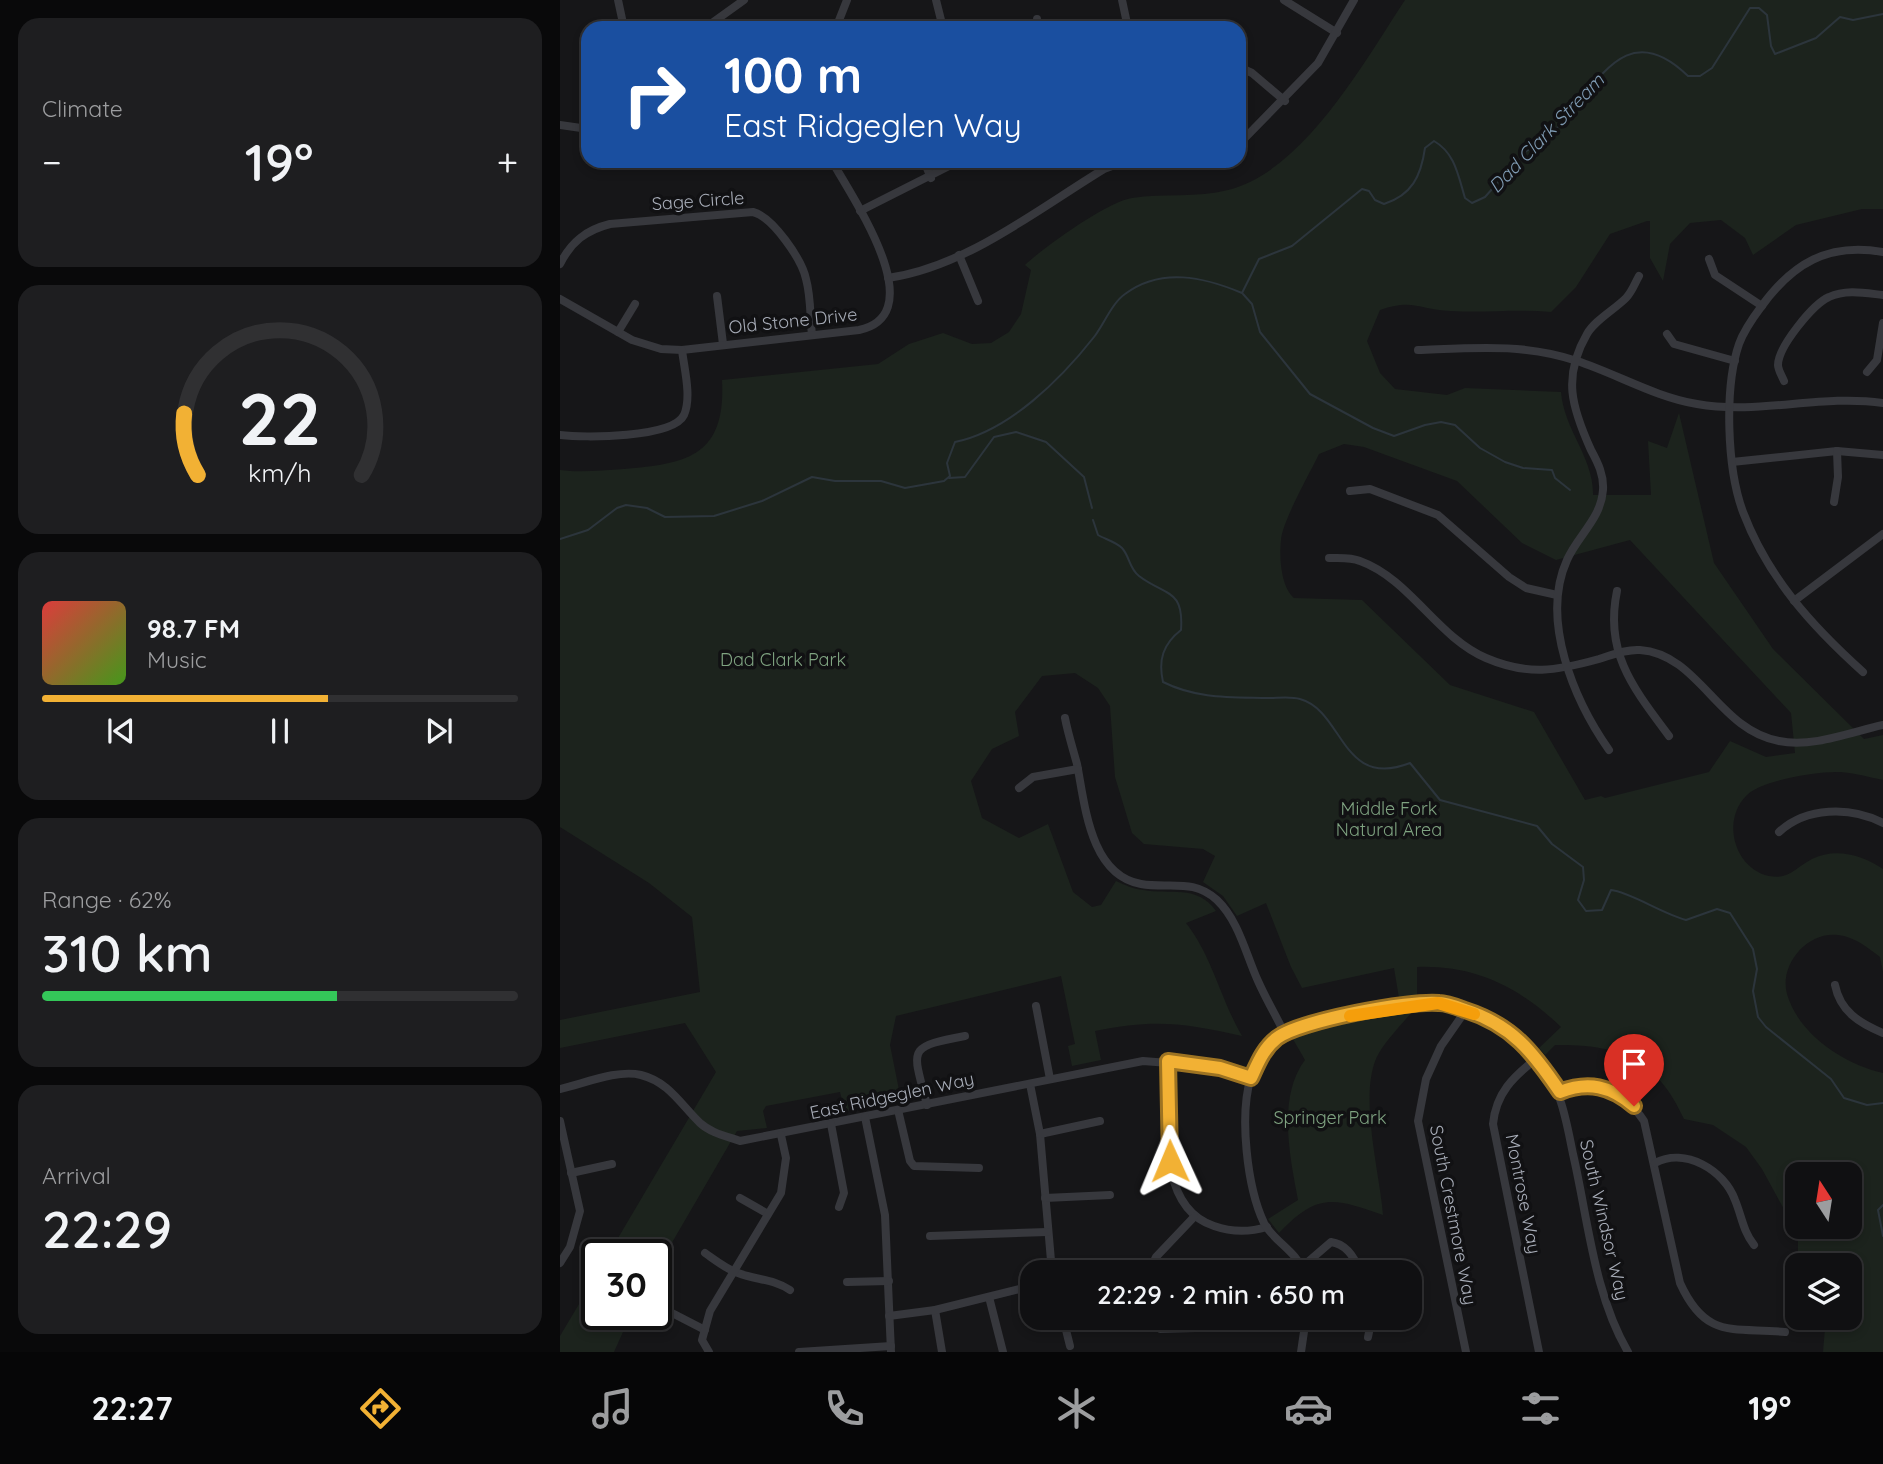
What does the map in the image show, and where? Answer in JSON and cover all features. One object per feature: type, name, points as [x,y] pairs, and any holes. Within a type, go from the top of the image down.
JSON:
[{"type":"street","points":[[618,0],[622,21]]},
{"type":"street","points":[[715,21],[744,0]]},
{"type":"street","points":[[839,21],[847,0]]},
{"type":"street","points":[[936,0],[941,21]]},
{"type":"street","points":[[1122,0],[1126,21]]},
{"type":"street","points":[[1284,0],[1337,33]]},
{"type":"street","points":[[1246,137],[1285,101],[1318,63],[1354,0]]},
{"type":"street","points":[[1246,70],[1285,101]]},
{"type":"street","points":[[560,125],[581,128]]},
{"type":"street","name":"Old Stone Drive","points":[[560,299],[648,346],[682,350],[876,326],[889,306],[883,252],[836,168]]},
{"type":"street","points":[[927,168],[932,178]]},
{"type":"street","points":[[860,211],[948,168]]},
{"type":"street","points":[[888,278],[915,274],[959,255],[1107,168]]},
{"type":"street","name":"Sage Circle","points":[[560,264],[575,241],[594,228],[691,217],[762,214],[775,225],[806,278],[812,335]]},
{"type":"street","points":[[1863,672],[1814,627],[1755,542],[1741,509],[1732,462],[1730,408],[1735,361],[1748,326],[1780,282],[1804,263],[1835,251],[1883,253]]},
{"type":"street","points":[[959,255],[978,301]]},
{"type":"street","points":[[1709,259],[1714,275],[1762,306]]},
{"type":"street","points":[[1609,750],[1591,724],[1568,668],[1557,595],[1567,559],[1596,518],[1603,491],[1601,471],[1572,400],[1576,360],[1587,332],[1628,296],[1639,276]]},
{"type":"street","points":[[1784,380],[1778,367],[1781,352],[1817,304],[1830,296],[1851,292],[1883,295]]},
{"type":"street","points":[[717,296],[723,344]]},
{"type":"street","points":[[618,332],[635,304]]},
{"type":"street","points":[[1867,372],[1877,360],[1883,323]]},
{"type":"street","points":[[1667,334],[1674,344],[1735,361]]},
{"type":"street","points":[[1418,351],[1499,347],[1540,351],[1576,360],[1673,398],[1695,404],[1730,408],[1827,399],[1883,404]]},
{"type":"street","points":[[560,435],[582,437],[658,432],[674,426],[684,416],[687,402],[682,350]]},
{"type":"street","points":[[1732,462],[1836,451],[1864,451],[1883,455]]},
{"type":"street","points":[[1834,502],[1838,477],[1836,451]]},
{"type":"street","points":[[1350,491],[1370,489],[1438,515],[1509,577],[1527,587],[1557,595]]},
{"type":"street","points":[[1794,601],[1883,534]]},
{"type":"street","points":[[1329,558],[1358,560],[1380,570],[1454,637],[1484,657],[1530,672],[1568,668],[1619,652],[1639,650],[1660,654],[1683,666],[1728,716],[1754,732],[1779,741],[1808,742],[1883,724]]},
{"type":"street","points":[[1618,591],[1612,617],[1629,683],[1670,736]]},
{"type":"street","points":[[1065,718],[1089,826],[1109,865],[1122,877],[1141,884],[1188,885],[1204,889],[1220,902],[1235,926],[1258,983],[1285,1034]]},
{"type":"street","points":[[1019,788],[1033,777],[1078,769]]},
{"type":"street","points":[[1779,832],[1793,819],[1819,812],[1861,815],[1883,823]]},
{"type":"street","points":[[1835,985],[1838,1000],[1847,1011],[1857,1020],[1883,1033]]},
{"type":"street","points":[[1295,1260],[1267,1227],[1249,1163],[1246,1108],[1251,1078],[1262,1053],[1285,1034],[1306,1024],[1438,1003],[1466,1010],[1503,1027],[1522,1041],[1537,1058],[1560,1092],[1591,1085],[1624,1097],[1644,1121],[1680,1283],[1688,1301],[1711,1322],[1728,1330],[1785,1332]]},
{"type":"street","points":[[1036,1006],[1050,1079]]},
{"type":"street","name":"South Crestmore Way","points":[[1466,1010],[1436,1057],[1426,1079],[1418,1121],[1466,1352]]},
{"type":"street","points":[[927,1105],[916,1061],[920,1050],[928,1043],[965,1036]]},
{"type":"street","name":"Montrose Way","points":[[1537,1058],[1515,1075],[1502,1092],[1493,1124],[1539,1352]]},
{"type":"street","name":"East Ridgeglen Way","points":[[560,1089],[622,1075],[640,1075],[668,1088],[701,1124],[716,1134],[740,1140],[781,1135],[1143,1061],[1168,1061],[1220,1068],[1251,1078]]},
{"type":"street","points":[[1168,1061],[1168,1147],[1171,1174],[1177,1194],[1194,1217],[1209,1225],[1238,1231],[1267,1227]]},
{"type":"street","points":[[1030,1084],[1040,1134],[1050,1260]]},
{"type":"street","name":"South Windsor Way","points":[[1560,1092],[1608,1311],[1628,1352]]},
{"type":"street","points":[[898,1110],[910,1161],[914,1166],[979,1168]]},
{"type":"street","points":[[799,1352],[891,1349],[885,1215],[865,1117]]},
{"type":"street","points":[[560,1121],[580,1211],[570,1247],[560,1263]]},
{"type":"street","points":[[1040,1134],[1100,1122]]},
{"type":"street","points":[[831,1124],[844,1193],[839,1207]]},
{"type":"street","points":[[705,1351],[702,1340],[710,1311],[781,1193],[786,1170],[781,1135]]},
{"type":"street","points":[[1655,1163],[1665,1157],[1686,1159],[1716,1174],[1735,1199],[1745,1234],[1754,1245]]},
{"type":"street","points":[[571,1173],[612,1164]]},
{"type":"street","points":[[1045,1198],[1110,1195]]},
{"type":"street","points":[[740,1198],[768,1213]]},
{"type":"street","points":[[1155,1260],[1194,1217]]},
{"type":"street","points":[[930,1236],[1047,1232]]},
{"type":"street","points":[[1312,1260],[1331,1242],[1338,1243],[1348,1251],[1353,1260]]},
{"type":"street","points":[[705,1253],[733,1272],[758,1280],[778,1282],[790,1290]]},
{"type":"street","points":[[847,1282],[889,1281]]},
{"type":"street","points":[[889,1316],[935,1310],[1020,1289]]},
{"type":"street","points":[[989,1297],[1003,1352]]},
{"type":"street","points":[[935,1310],[942,1352]]},
{"type":"street","points":[[672,1314],[705,1330]]},
{"type":"street","points":[[1066,1330],[1070,1346]]},
{"type":"street","points":[[1301,1352],[1304,1330]]},
{"type":"street","points":[[1368,1337],[1369,1330]]},
{"type":"green space","name":"Dad Clark Park","points":[[1405,0],[1883,0],[1883,209],[1862,209],[1796,225],[1753,255],[1745,238],[1721,220],[1690,223],[1670,244],[1663,281],[1650,258],[1650,221],[1647,221],[1610,234],[1576,287],[1551,312],[1451,311],[1401,305],[1380,310],[1367,341],[1380,373],[1395,389],[1447,395],[1465,388],[1561,392],[1567,419],[1589,469],[1593,495],[1651,495],[1648,441],[1667,448],[1679,413],[1714,563],[1773,649],[1864,739],[1883,735],[1883,780],[1831,772],[1765,785],[1747,795],[1739,805],[1733,830],[1735,842],[1747,863],[1769,876],[1782,876],[1821,855],[1839,853],[1867,860],[1883,869],[1883,972],[1880,957],[1865,946],[1844,936],[1827,935],[1816,938],[1798,952],[1787,972],[1786,983],[1793,1009],[1812,1035],[1853,1063],[1883,1073],[1883,1352],[1823,1352],[1825,1330],[1862,1330],[1862,1253],[1798,1253],[1798,1239],[1862,1239],[1862,1162],[1785,1162],[1785,1211],[1762,1169],[1746,1147],[1713,1125],[1684,1119],[1661,1082],[1633,1059],[1617,1052],[1578,1045],[1555,1045],[1545,1055],[1539,1048],[1561,1027],[1529,1000],[1495,981],[1458,970],[1417,967],[1417,996],[1399,998],[1394,968],[1302,988],[1266,903],[1237,916],[1223,896],[1203,882],[1215,856],[1203,849],[1144,844],[1132,833],[1115,777],[1110,706],[1098,688],[1075,673],[1042,676],[1015,712],[1019,736],[992,749],[971,781],[982,818],[1019,838],[1048,824],[1073,892],[1092,907],[1101,905],[1116,881],[1139,889],[1192,894],[1209,903],[1216,911],[1186,923],[1210,964],[1242,1036],[1169,1024],[1116,1027],[1095,1031],[1101,1060],[1072,1066],[1068,1046],[1075,1044],[1061,976],[896,1016],[890,1045],[901,1100],[845,1112],[840,1092],[766,1106],[763,1111],[767,1128],[737,1131],[672,1243],[672,1239],[617,1239],[716,1072],[685,1023],[560,1048],[560,1020],[700,992],[692,917],[649,883],[560,827],[560,470],[592,471],[647,467],[667,464],[699,451],[710,440],[718,425],[722,405],[722,380],[878,364],[909,344],[943,333],[972,344],[991,343],[1009,332],[1021,314],[1031,270],[1025,265],[1076,226],[1121,201],[1132,198],[1216,192],[1256,179],[1282,161],[1307,138],[1351,82]],"holes":[[[1344,444],[1364,447],[1457,481],[1522,543],[1556,560],[1630,540],[1791,713],[1795,753],[1766,757],[1730,741],[1709,772],[1605,798],[1601,796],[1585,800],[1534,712],[1450,685],[1362,600],[1294,598],[1286,587],[1280,555],[1283,532],[1297,497],[1319,454]]]},
{"type":"green space","name":"Springer Park","points":[[1413,1011],[1379,1053],[1370,1088],[1372,1132],[1383,1215],[1352,1205],[1327,1202],[1305,1210],[1279,1233],[1268,1219],[1298,1200],[1289,1147],[1288,1109],[1296,1075],[1305,1060],[1290,1034]]},
{"type":"green space","points":[[581,1301],[581,1330],[624,1330],[614,1352],[560,1352],[560,1336]]},
{"type":"waterway","name":"Dad Clark Stream","points":[[560,539],[588,530],[617,508],[626,505],[647,508],[665,517],[714,516],[762,501],[812,477],[835,481],[881,481],[905,488],[944,481],[950,476],[947,463],[955,442],[995,427],[1050,386],[1094,337],[1120,298],[1139,286],[1153,280],[1183,277],[1242,293],[1259,259],[1292,246],[1362,189],[1369,191],[1375,200],[1384,204],[1402,195],[1414,183],[1425,148],[1434,141],[1451,158],[1465,198],[1472,203],[1485,197],[1526,151],[1547,138],[1600,76],[1618,60],[1638,52],[1661,56],[1688,76],[1700,76],[1712,68],[1750,8],[1759,8],[1767,15],[1771,46],[1775,54],[1816,38],[1840,17],[1853,20],[1883,14]]},
{"type":"waterway","points":[[1243,294],[1252,304],[1260,332],[1310,394],[1373,428],[1394,436],[1441,422],[1455,425],[1480,448],[1505,462],[1523,468],[1552,470],[1555,478],[1570,490]]},
{"type":"waterway","points":[[949,478],[965,477],[994,437],[1016,432],[1046,442],[1084,477],[1092,508]]},
{"type":"waterway","points":[[1093,520],[1098,535],[1122,548],[1139,576],[1176,600],[1181,616],[1181,630],[1163,653],[1163,682],[1189,692],[1214,696],[1300,699],[1315,706],[1356,758],[1370,766],[1387,768],[1410,763],[1440,800],[1537,826],[1552,844],[1583,867],[1584,880],[1578,900],[1586,911],[1602,910],[1611,890],[1686,920],[1717,909],[1730,913],[1753,949],[1757,969],[1753,991],[1758,1017],[1766,1027],[1831,1079],[1844,1098],[1867,1105],[1883,1103]]},
{"type":"waterway","points":[[1883,1205],[1878,1210],[1883,1236]]},
{"type":"slow traffic","points":[[1350,1016],[1438,1003],[1474,1014]]},
{"type":"route","points":[[1170,1161],[1168,1061],[1220,1068],[1251,1078],[1262,1053],[1276,1039],[1306,1024],[1407,1006],[1438,1003],[1466,1010],[1503,1027],[1522,1041],[1560,1092],[1591,1085],[1608,1089],[1634,1106]]},
{"type":"park label","name":"Middle Fork Natural Area","points":[[1389,819]]}]
